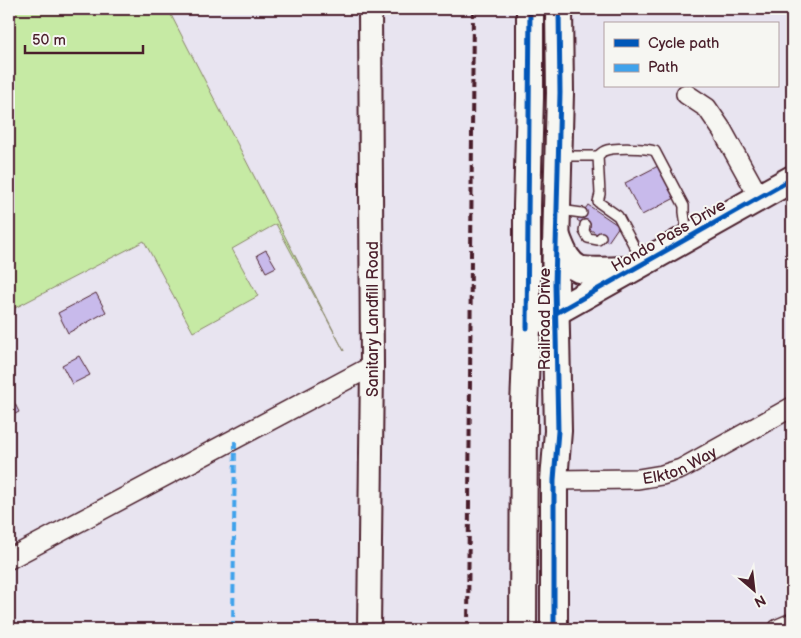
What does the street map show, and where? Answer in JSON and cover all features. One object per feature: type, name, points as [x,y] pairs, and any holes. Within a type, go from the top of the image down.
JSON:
[{"type":"main road","name":"Railroad Drive","points":[[523,629],[530,9]]},
{"type":"main road","name":"Railroad Drive","points":[[554,629],[554,480],[558,431],[555,286],[557,237],[570,211],[559,156],[559,9]]},
{"type":"main road","name":"Hondo Pass Drive","points":[[526,328],[556,313],[792,179]]},
{"type":"main road","points":[[557,237],[563,253],[580,270],[600,271],[637,267]]},
{"type":"street","name":"Sanitary Landfill Road","points":[[369,629],[372,366],[370,9]]},
{"type":"street","points":[[686,94],[706,108],[722,130],[759,198]]},
{"type":"street","points":[[9,559],[372,366]]},
{"type":"street","name":"Elkton Way","points":[[554,480],[638,478],[662,475],[681,469],[703,458],[792,407]]},
{"type":"street","points":[[778,629],[792,623]]},
{"type":"lane","points":[[559,156],[598,156],[604,151],[615,149],[649,149],[655,151],[684,206],[688,238]]},
{"type":"lane","points":[[598,156],[600,194],[596,205],[615,219],[637,267]]},
{"type":"lane","points":[[588,231],[598,240],[601,237]]},
{"type":"green space","points":[[9,9],[168,9],[344,351],[276,224],[232,249],[258,296],[193,332],[144,241],[9,311]]},
{"type":"building","points":[[658,166],[675,198],[642,215],[625,183]]},
{"type":"building","points":[[588,205],[619,226],[608,242],[577,220]]},
{"type":"building","points":[[266,250],[276,267],[266,272],[257,255]]},
{"type":"building","points":[[96,293],[106,312],[68,333],[58,313]]},
{"type":"building","points":[[79,356],[90,375],[72,384],[62,365]]},
{"type":"building","points":[[9,392],[19,412],[9,417]]},
{"type":"railway","points":[[468,629],[473,9]]},
{"type":"marked path","points":[[233,629],[235,439]]},
{"type":"cycle path","points":[[527,328],[530,9]]},
{"type":"cycle path","points":[[554,629],[554,480],[558,431],[555,285],[560,93],[559,9]]},
{"type":"cycle path","points":[[556,313],[792,179]]}]
